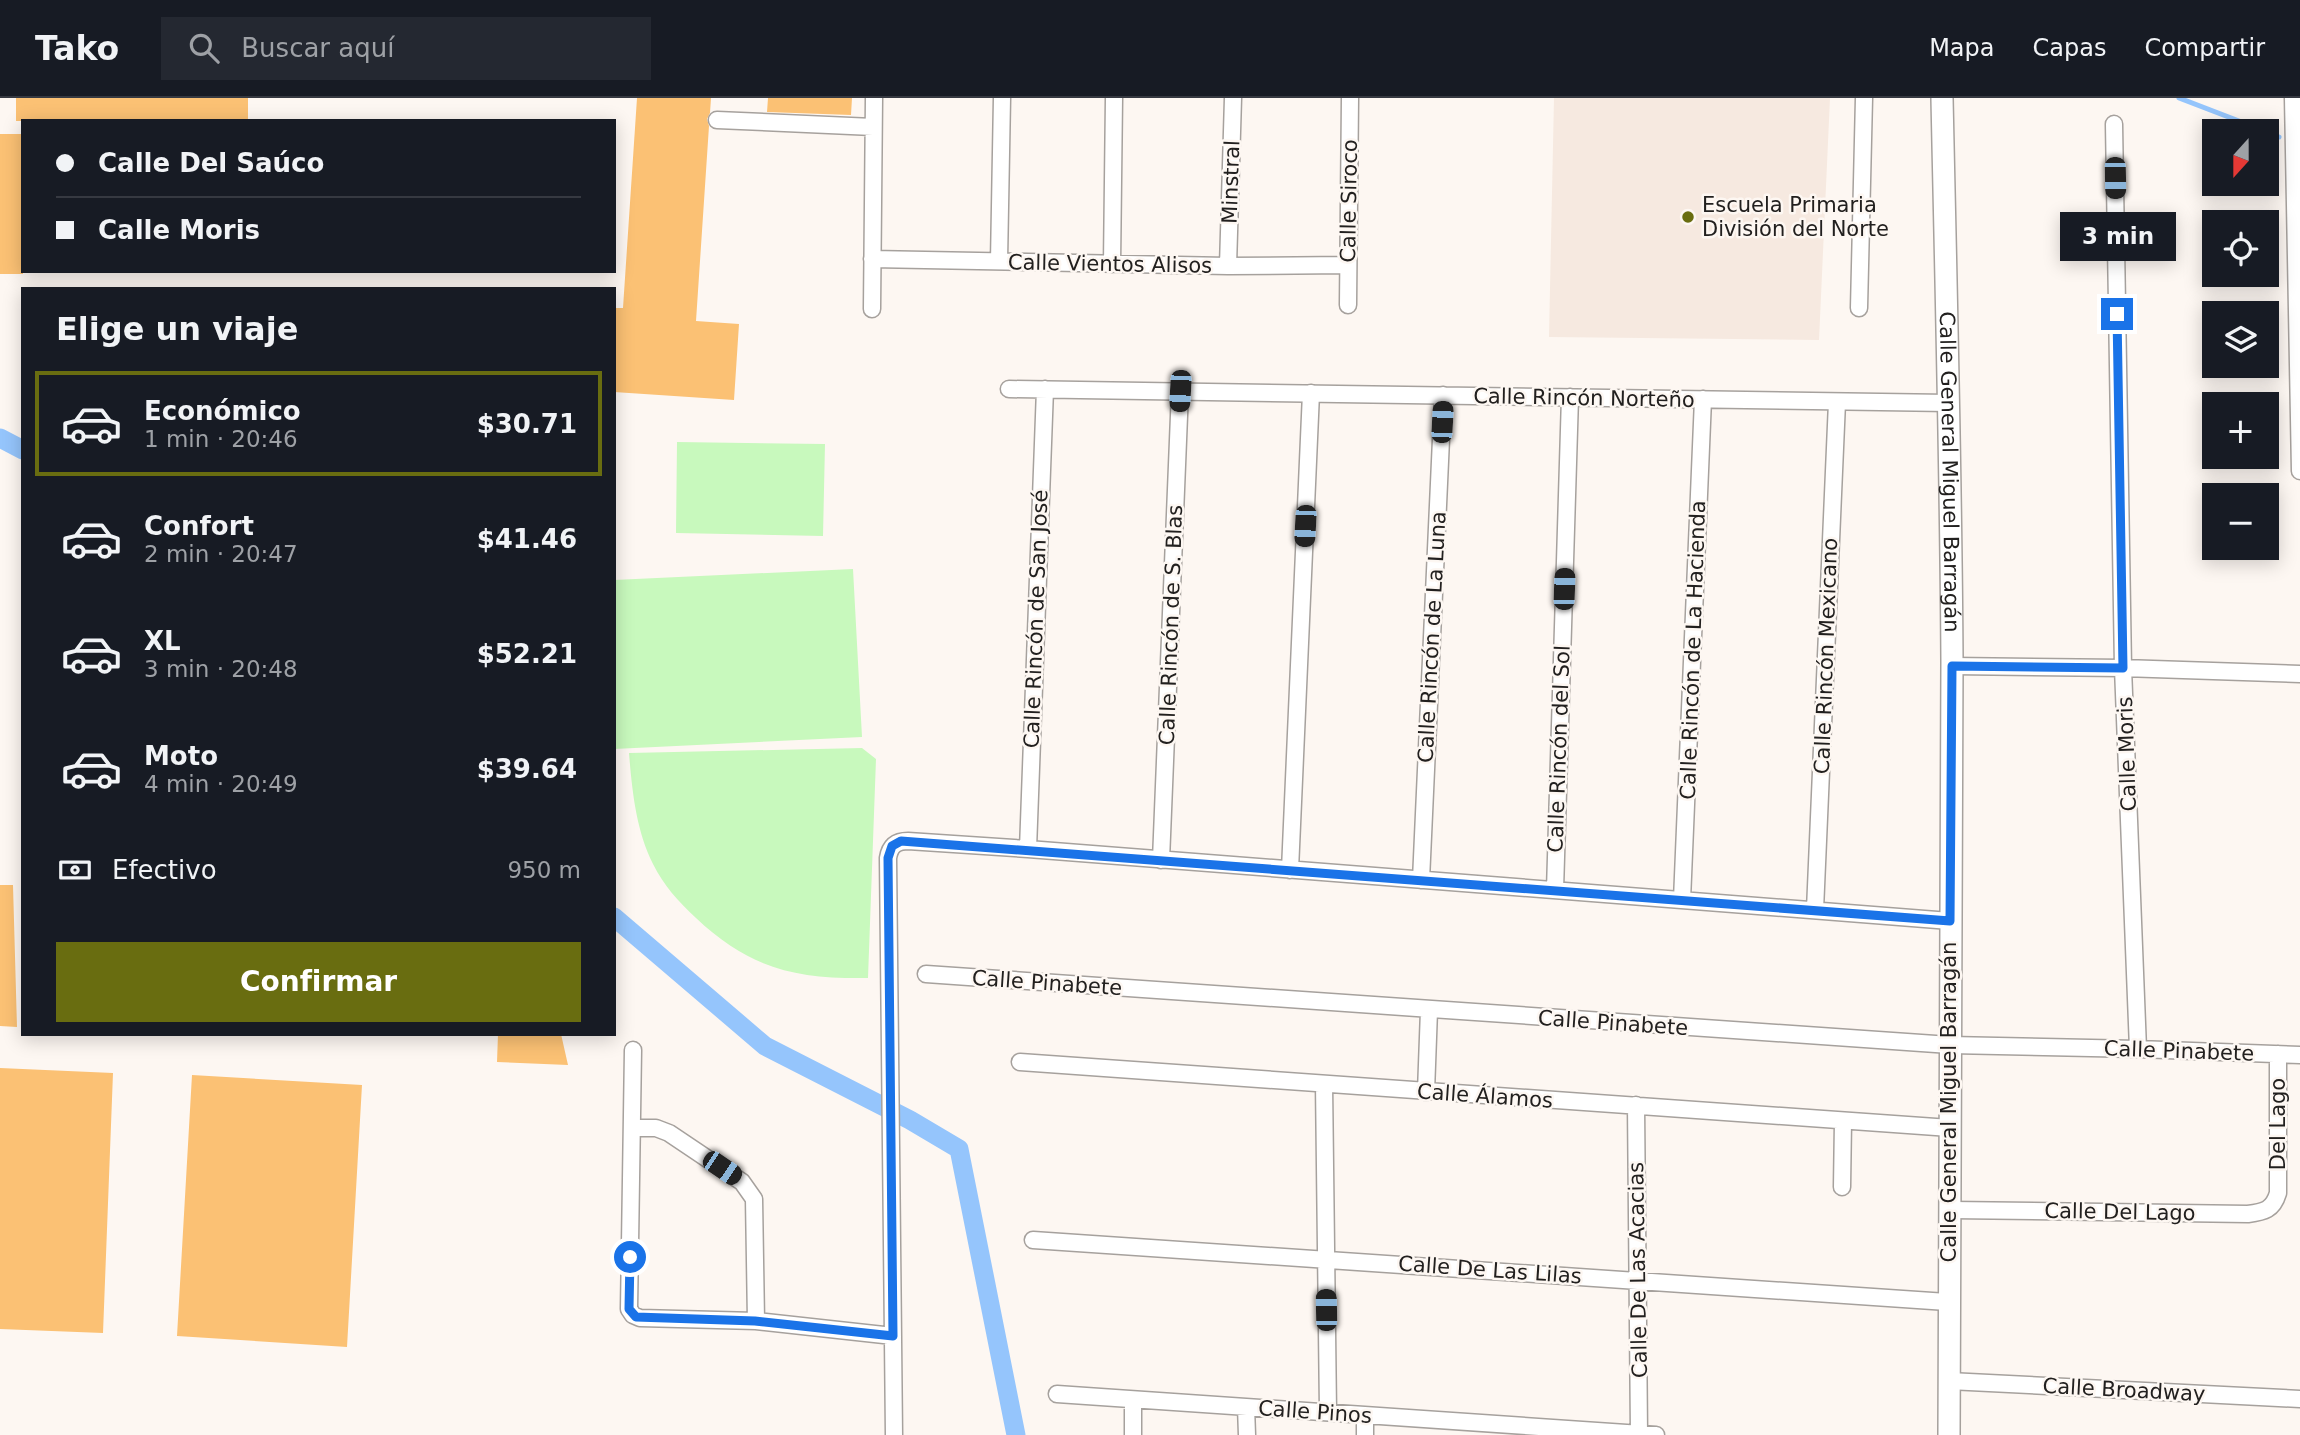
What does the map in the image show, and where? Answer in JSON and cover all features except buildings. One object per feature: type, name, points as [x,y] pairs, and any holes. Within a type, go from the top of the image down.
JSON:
[{"type":"main road","name":"Calle General Miguel Barragán","points":[[1942,98],[1952,666],[1951,1210],[1947,1302],[1949,1435]]},
{"type":"street","points":[[872,309],[874,98]]},
{"type":"street","points":[[999,261],[1002,98]]},
{"type":"street","points":[[1112,264],[1114,98]]},
{"type":"street","name":"Minstral","points":[[1228,266],[1233,98]]},
{"type":"street","name":"Calle Siroco","points":[[1348,305],[1350,98]]},
{"type":"street","points":[[1859,308],[1864,98]]},
{"type":"street","points":[[2293,98],[2300,471]]},
{"type":"street","points":[[718,120],[873,127]]},
{"type":"street","name":"Calle Moris","points":[[2114,124],[2123,668],[2138,1049]]},
{"type":"street","name":"Calle Vientos Alisos","points":[[872,259],[1228,266],[1348,265]]},
{"type":"street","name":"Calle Rincón Norteño","points":[[1009,388],[1949,403]]},
{"type":"street","name":"Calle Rincón de San José","points":[[1028,849],[1045,389]]},
{"type":"street","name":"Calle Rincón de S. Blas","points":[[1161,860],[1180,391]]},
{"type":"street","points":[[1290,870],[1311,393]]},
{"type":"street","name":"Calle Rincón de La Luna","points":[[1421,880],[1443,395]]},
{"type":"street","name":"Calle Rincón del Sol","points":[[1555,890],[1570,397]]},
{"type":"street","name":"Calle Rincón de La Hacienda","points":[[1682,900],[1703,400]]},
{"type":"street","name":"Calle Rincón Mexicano","points":[[1815,910],[1837,402]]},
{"type":"street","points":[[1952,666],[2300,674]]},
{"type":"street","points":[[894,1435],[888,858],[892,846],[901,841],[1950,921]]},
{"type":"street","name":"Calle Pinabete","points":[[926,974],[1950,1045],[2300,1055]]},
{"type":"street","points":[[1426,1092],[1429,1010]]},
{"type":"street","points":[[633,1050],[631,1312],[640,1318],[755,1321],[893,1336]]},
{"type":"street","name":"Del Lago","points":[[2278,1054],[2278,1194]]},
{"type":"street","name":"Calle Álamos","points":[[1020,1062],[1950,1128]]},
{"type":"street","points":[[1324,1084],[1328,1412]]},
{"type":"street","name":"Calle De Las Acacias","points":[[1636,1105],[1639,1434]]},
{"type":"street","points":[[1842,1187],[1843,1121]]},
{"type":"street","points":[[633,1128],[656,1128],[669,1133],[743,1182],[749,1190],[754,1199],[755,1321]]},
{"type":"street","name":"Calle Del Lago","points":[[1951,1210],[2248,1214],[2264,1212],[2271,1208],[2278,1194]]},
{"type":"street","name":"Calle De Las Lilas","points":[[1033,1240],[1947,1302]]},
{"type":"street","name":"Calle Broadway","points":[[1949,1381],[2300,1399]]},
{"type":"street","name":"Calle Pinos","points":[[1057,1394],[1328,1412],[1524,1430],[1656,1435]]},
{"type":"street","points":[[1133,1400],[1133,1435]]},
{"type":"street","points":[[1246,1407],[1247,1435]]},
{"type":"street","points":[[1364,1415],[1365,1435]]},
{"type":"shaded area","name":"Escuela Primaria División del Norte","points":[[1554,98],[1830,98],[1819,340],[1549,337]]},
{"type":"green space","points":[[677,442],[825,444],[823,536],[676,533]]},
{"type":"green space","points":[[853,569],[862,737],[616,749],[616,580]]},
{"type":"green space","points":[[862,748],[876,759],[868,978],[796,973],[755,960],[716,935],[696,918],[662,879],[647,851],[639,824],[629,753]]},
{"type":"waterway","points":[[2179,98],[2234,119]]},
{"type":"waterway","points":[[0,438],[21,449]]},
{"type":"waterway","points":[[616,919],[765,1046],[910,1120],[959,1149],[1016,1435]]},
{"type":"place","name":"Escuela Primaria División del Norte","points":[[1688,217]]},
{"type":"route","points":[[630,1257],[629,1309],[636,1317],[755,1321],[893,1336],[888,858],[892,846],[901,841],[1950,921],[1952,666],[2123,668],[2117,314]]}]
